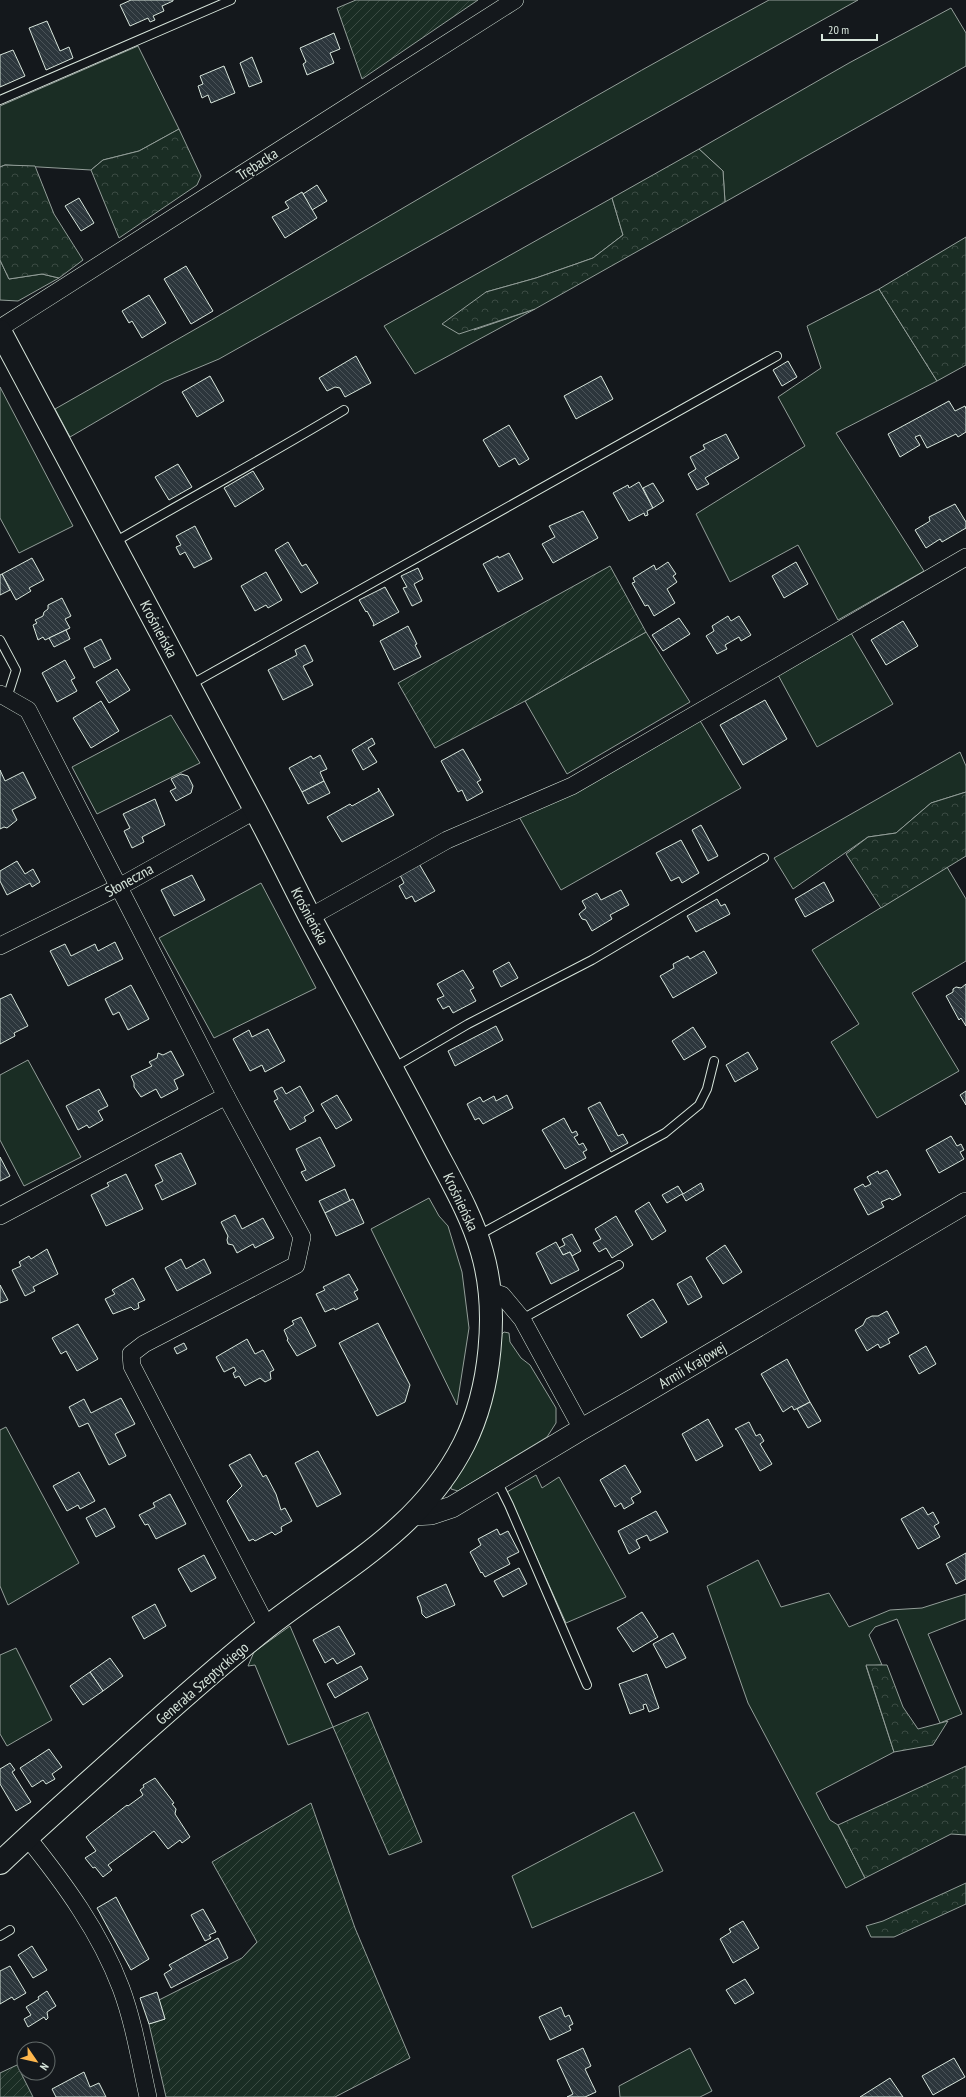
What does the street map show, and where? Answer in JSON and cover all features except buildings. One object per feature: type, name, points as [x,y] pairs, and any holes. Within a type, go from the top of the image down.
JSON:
[{"type":"main road","name":"Krośnieńska","points":[[0,330],[6,356],[113,543],[256,810],[310,917],[393,1068],[472,1223],[483,1254],[490,1291],[490,1348],[486,1374],[473,1422],[463,1445],[451,1465],[413,1515]]},
{"type":"main road","name":"Generała Szeptyckiego","points":[[0,1863],[171,1708],[267,1627],[386,1540],[413,1515]]},
{"type":"street","name":"Trębacka","points":[[0,330],[515,0]]},
{"type":"street","points":[[310,917],[447,840],[572,786],[966,557]]},
{"type":"street","points":[[4,696],[28,710],[226,1096],[302,1237],[296,1265],[144,1344],[131,1354],[132,1366],[267,1627]]},
{"type":"street","name":"Słoneczna","points":[[0,946],[119,887],[256,810]]},
{"type":"street","points":[[0,1216],[226,1096]]},
{"type":"street","name":"Armii Krajowej","points":[[413,1515],[431,1514],[452,1507],[966,1203]]},
{"type":"street","points":[[490,1291],[502,1296],[522,1318],[582,1429]]},
{"type":"street","points":[[27,1837],[65,1885],[109,1958],[122,1989],[148,2097]]},
{"type":"lane","points":[[0,100],[231,0]]},
{"type":"lane","points":[[189,685],[777,356]]},
{"type":"lane","points":[[113,543],[344,410]]},
{"type":"lane","points":[[0,640],[16,670],[4,696]]},
{"type":"lane","points":[[393,1068],[468,1024],[592,960],[764,858]]},
{"type":"lane","points":[[476,1236],[665,1134],[699,1105],[708,1089],[714,1061]]},
{"type":"lane","points":[[522,1318],[619,1265]]},
{"type":"lane","points":[[497,1480],[587,1685]]},
{"type":"lane","points":[[0,1936],[10,1930]]},
{"type":"green space","points":[[356,0],[478,0],[362,79],[337,8]]},
{"type":"green space","points":[[769,0],[858,0],[219,359],[164,382],[70,437],[55,409],[237,305],[578,106]]},
{"type":"green space","points":[[951,8],[966,33],[966,66],[725,202],[723,171],[699,149],[849,63]]},
{"type":"green space","points":[[138,46],[179,129],[139,151],[103,160],[91,170],[5,165],[0,167],[0,106]]},
{"type":"green space","points":[[179,129],[201,176],[197,185],[119,238],[91,170],[103,160],[139,151]]},
{"type":"green space","points":[[699,149],[723,171],[725,202],[535,309],[459,334],[442,324],[486,292],[536,278],[593,258],[623,235],[612,198]]},
{"type":"green space","points":[[5,165],[35,166],[54,214],[83,260],[59,278],[42,274],[9,279],[0,260],[0,167]]},
{"type":"green space","points":[[612,198],[623,235],[593,258],[536,278],[486,292],[474,330],[535,309],[415,374],[384,326]]},
{"type":"green space","points":[[966,237],[966,365],[937,381],[879,289]]},
{"type":"green space","points":[[0,260],[9,279],[42,274],[59,278],[18,301],[0,300]]},
{"type":"green space","points":[[879,289],[937,381],[836,433],[924,571],[838,620],[798,545],[730,582],[696,514],[805,446],[778,397],[821,368],[807,326]]},
{"type":"green space","points":[[0,387],[73,526],[19,553],[0,518]]},
{"type":"green space","points":[[610,566],[646,632],[525,701],[435,748],[398,683]]},
{"type":"green space","points":[[646,632],[690,702],[567,774],[525,701]]},
{"type":"green space","points":[[851,633],[893,704],[817,747],[777,673]]},
{"type":"green space","points":[[171,715],[200,763],[97,814],[72,767]]},
{"type":"green space","points":[[699,719],[741,788],[561,890],[518,815]]},
{"type":"green space","points":[[960,752],[966,766],[966,792],[931,803],[896,833],[868,837],[793,889],[774,858]]},
{"type":"green space","points":[[966,792],[966,856],[881,908],[846,854],[868,837],[896,833],[931,803]]},
{"type":"green space","points":[[947,867],[966,899],[966,961],[912,993],[959,1071],[877,1118],[831,1042],[859,1024],[812,950]]},
{"type":"green space","points":[[261,883],[316,988],[214,1038],[159,938]]},
{"type":"green space","points":[[28,1060],[81,1157],[24,1186],[0,1140],[0,1075]]},
{"type":"green space","points":[[429,1198],[439,1216],[448,1226],[462,1272],[469,1328],[457,1405],[371,1229]]},
{"type":"green space","points":[[504,1332],[509,1333],[510,1342],[521,1358],[530,1365],[556,1408],[556,1423],[547,1437],[458,1491],[451,1489],[451,1483],[500,1336]]},
{"type":"green space","points":[[6,1427],[79,1563],[8,1605],[0,1586],[0,1430]]},
{"type":"green space","points":[[536,1475],[542,1488],[559,1477],[626,1597],[566,1623],[507,1492]]},
{"type":"green space","points":[[758,1560],[781,1607],[829,1593],[849,1627],[890,1610],[922,1608],[966,1594],[966,1619],[928,1634],[962,1714],[940,1723],[897,1619],[875,1627],[869,1635],[882,1665],[866,1666],[894,1752],[816,1793],[830,1820],[838,1825],[865,1878],[846,1888],[748,1703],[707,1586]]},
{"type":"green space","points":[[290,1626],[333,1727],[288,1745],[255,1665],[248,1666],[254,1652]]},
{"type":"green space","points":[[16,1648],[52,1720],[7,1746],[0,1734],[0,1655]]},
{"type":"green space","points":[[866,1665],[887,1665],[903,1707],[918,1729],[948,1721],[933,1745],[894,1752]]},
{"type":"green space","points":[[368,1712],[422,1842],[389,1855],[333,1727]]},
{"type":"green space","points":[[966,1766],[966,1835],[951,1834],[865,1878],[838,1825]]},
{"type":"green space","points":[[311,1803],[355,1928],[410,2058],[335,2097],[166,2097],[149,2024],[165,2019],[159,2000],[242,1958],[257,1942],[212,1862]]},
{"type":"green space","points":[[634,1812],[663,1871],[532,1928],[512,1876]]},
{"type":"green space","points":[[966,1883],[966,1904],[894,1937],[871,1937],[866,1926],[883,1921]]},
{"type":"green space","points":[[690,2048],[712,2091],[700,2097],[620,2097],[619,2086]]},
{"type":"green space","points":[[16,2065],[16,2081],[25,2081],[33,2097],[0,2097],[0,2073]]}]
